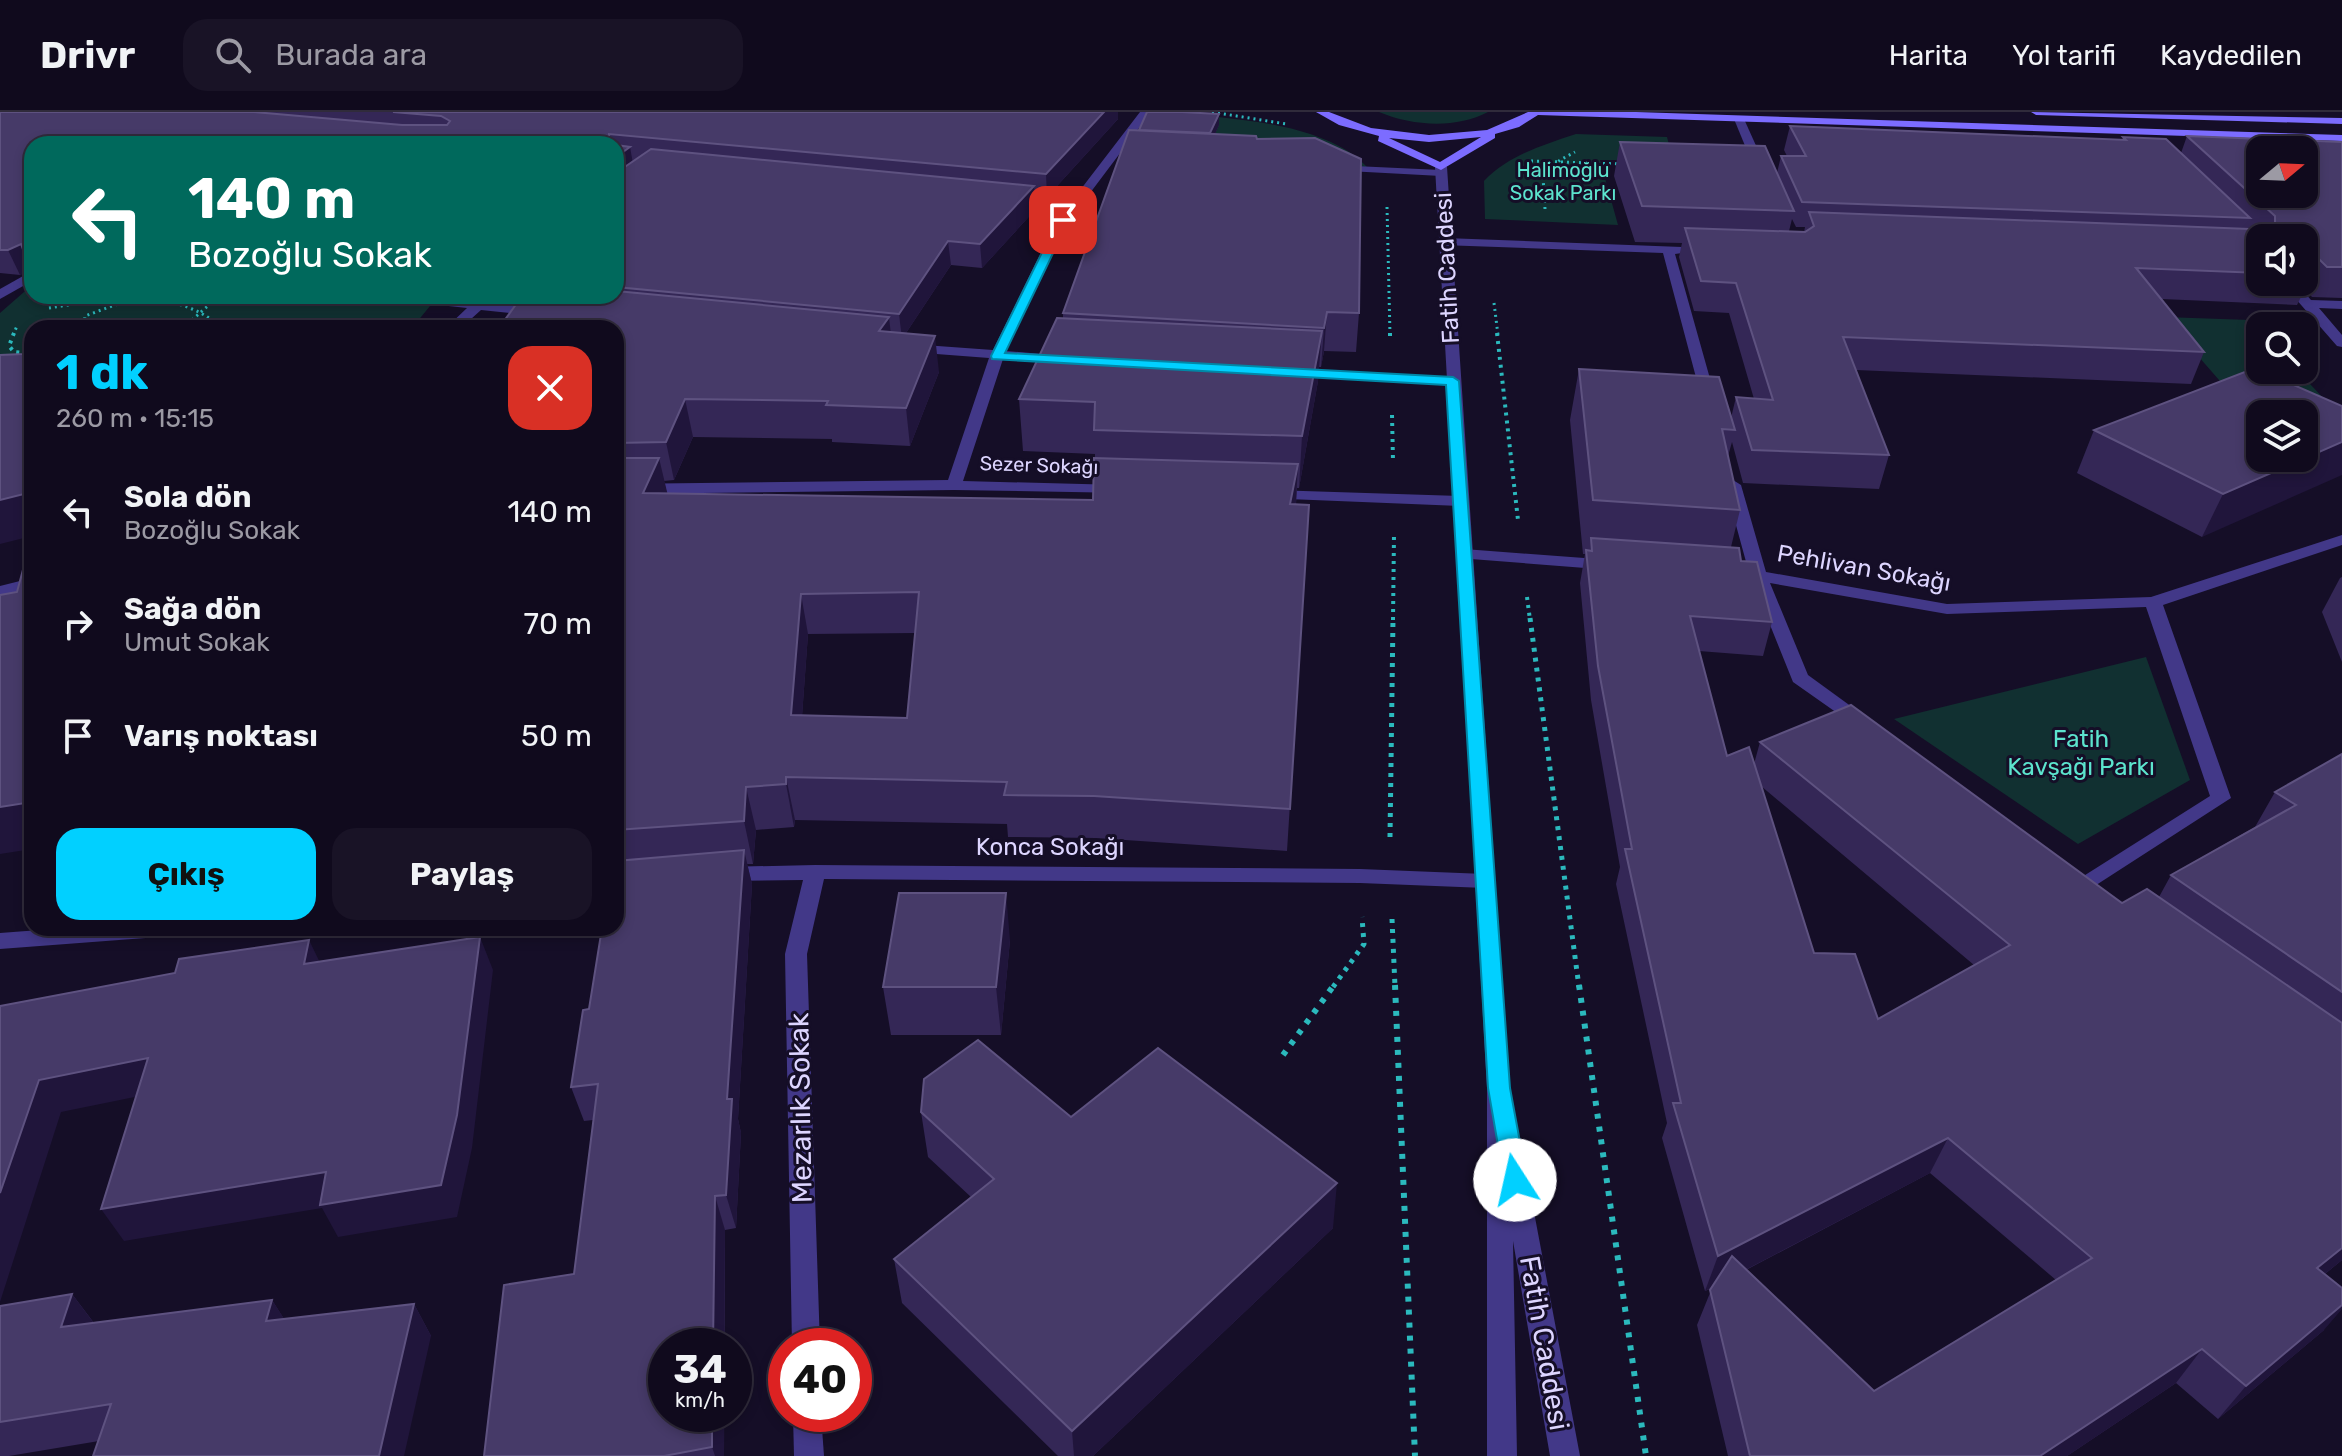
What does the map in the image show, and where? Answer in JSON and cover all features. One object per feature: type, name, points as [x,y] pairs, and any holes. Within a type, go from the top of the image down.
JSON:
[{"type":"main road","points":[[1321,112],[1441,170],[1497,131]]},
{"type":"main road","points":[[1359,128],[1429,138],[1497,131],[1522,123],[1536,112],[2342,138]]},
{"type":"main road","points":[[2036,112],[2342,121]]},
{"type":"street","points":[[954,485],[997,356],[1063,220],[1109,156],[1146,112]]},
{"type":"street","points":[[1739,119],[1765,179]]},
{"type":"street","points":[[2135,131],[2153,149]]},
{"type":"street","points":[[1109,156],[1125,157]]},
{"type":"street","points":[[1325,168],[1441,170]]},
{"type":"street","name":"Fatih Caddesi","points":[[1441,170],[1499,1088],[1502,1456]]},
{"type":"street","points":[[996,198],[1075,206]]},
{"type":"street","points":[[1445,242],[1697,251]]},
{"type":"street","points":[[1668,250],[1713,412]]},
{"type":"street","points":[[0,295],[24,280]]},
{"type":"street","points":[[2302,296],[2342,343]]},
{"type":"street","points":[[462,320],[481,304]]},
{"type":"street","points":[[502,304],[554,313]]},
{"type":"street","points":[[2310,304],[2342,305]]},
{"type":"street","points":[[902,347],[1076,361]]},
{"type":"street","points":[[1281,372],[1453,381]]},
{"type":"street","points":[[1729,471],[1758,574],[1800,678],[1875,731]]},
{"type":"street","name":"Sezer Sokağı","points":[[624,489],[954,485],[1142,491]]},
{"type":"street","points":[[1252,494],[1460,501]]},
{"type":"street","name":"Pehlivan Sokağı","points":[[1727,572],[1758,574],[1947,609],[2153,602],[2342,540]]},
{"type":"street","points":[[1464,554],[1632,566]]},
{"type":"street","points":[[0,591],[24,585]]},
{"type":"street","points":[[2090,882],[2221,798],[2153,602]]},
{"type":"street","name":"Konca Sokağı","points":[[701,876],[815,872],[1390,876],[1485,881]]},
{"type":"street","name":"Mezarlık Sokak","points":[[806,1328],[796,954],[815,872]]},
{"type":"street","points":[[0,941],[66,936]]},
{"type":"street","name":"Fatih Caddesi","points":[[1499,1088],[1565,1456]]},
{"type":"street","points":[[808,1432],[809,1456]]},
{"type":"path","points":[[1212,112],[1298,126]]},
{"type":"path","points":[[1545,210],[1543,177],[1579,150]]},
{"type":"path","points":[[1519,160],[1623,164]]},
{"type":"path","points":[[1558,163],[1584,171]]},
{"type":"path","points":[[1386,171],[1394,499],[1390,876],[1415,1456]]},
{"type":"path","points":[[1487,243],[1522,559],[1565,890],[1646,1456]]},
{"type":"path","points":[[37,310],[77,304]]},
{"type":"path","points":[[85,320],[85,316],[120,304]]},
{"type":"path","points":[[182,304],[203,312],[212,320]]},
{"type":"path","points":[[193,320],[211,304]]},
{"type":"path","points":[[20,312],[9,346],[14,352],[24,353]]},
{"type":"path","points":[[1283,1055],[1364,944],[1360,876]]},
{"type":"green space","points":[[1379,112],[1488,112],[1462,121],[1434,124]]},
{"type":"green space","points":[[1178,114],[1252,121],[1305,132],[1329,141],[1367,167],[1156,157]]},
{"type":"green space","name":"Halimoğlu Sokak Parkı","points":[[1576,134],[1667,137],[1673,160],[1600,160],[1618,225],[1485,219],[1484,181],[1515,158]]},
{"type":"green space","points":[[24,292],[24,304],[430,306],[419,320],[24,320],[24,364],[0,365],[0,313]]},
{"type":"green space","points":[[2164,317],[2246,320],[2246,384],[2310,384],[2325,400],[2233,396]]},
{"type":"green space","name":"Fatih Kavşağı Parkı","points":[[2146,657],[2190,780],[2078,844],[1894,719]]},
{"type":"building","points":[[0,112],[254,112],[402,125],[447,125],[450,121],[441,116],[393,112],[1104,112],[1046,174],[609,134],[24,136],[24,252],[21,244],[0,250]]},
{"type":"building","points":[[1147,112],[1219,114],[1210,133],[1139,130]]},
{"type":"building","points":[[1790,126],[2166,139],[2250,218],[1802,202],[1781,156],[1806,156]]},
{"type":"building","points":[[1129,130],[1256,136],[1257,139],[1315,138],[1361,159],[1359,313],[1327,312],[1324,328],[1063,313]]},
{"type":"building","points":[[2187,136],[2246,138],[2246,190]]},
{"type":"building","points":[[2318,141],[2342,142],[2342,267],[2327,267],[2318,258],[2318,224],[2275,224],[2275,216],[2266,208],[2318,208]]},
{"type":"building","points":[[1620,142],[1765,146],[1794,211],[1642,206]]},
{"type":"building","points":[[651,149],[1034,186],[980,244],[948,241],[899,314],[624,288],[624,168]]},
{"type":"building","points":[[1809,212],[2246,229],[2246,272],[2136,268],[2204,352],[1843,337],[1889,455],[1752,450],[1736,397],[1773,400],[1736,283],[1701,281],[1685,228],[1805,232],[1814,226]]},
{"type":"building","points":[[624,292],[889,317],[879,331],[935,336],[906,408],[826,405],[828,401],[685,399],[666,442],[624,443],[624,320],[505,320],[516,304],[624,304]]},
{"type":"building","points":[[1057,318],[1322,331],[1302,436],[1094,430],[1095,402],[1019,399]]},
{"type":"building","points":[[23,354],[24,494],[0,500],[0,355]]},
{"type":"building","points":[[1579,369],[1719,377],[1735,430],[1722,429],[1740,510],[1593,500]]},
{"type":"building","points":[[2246,371],[2246,384],[2292,384],[2342,406],[2342,442],[2318,452],[2318,400],[2246,400],[2246,472],[2273,472],[2223,494],[2094,430]]},
{"type":"building","points":[[624,458],[659,458],[643,493],[1093,500],[1094,458],[1298,464],[1290,504],[1309,505],[1290,809],[1094,796],[1004,795],[1007,782],[786,777],[786,784],[746,787],[744,821],[624,829]],"holes":[[[919,592],[907,718],[791,715],[801,594]]]},
{"type":"building","points":[[1591,538],[1739,548],[1741,561],[1757,562],[1772,622],[1690,616],[1727,756],[1749,747],[1814,953],[1855,954],[1878,1019],[2010,945],[1760,742],[1851,705],[2122,903],[2147,889],[2342,1023],[2342,1248],[2317,1268],[2342,1288],[2342,1305],[2246,1386],[2202,1349],[2040,1456],[1750,1456],[1710,1290],[1732,1256],[1874,1391],[2092,1258],[1948,1138],[1718,1256],[1673,1103],[1681,1103],[1625,849],[1632,849],[1598,666],[1586,550],[1592,551]]},
{"type":"building","points":[[24,566],[24,803],[0,807],[0,595],[17,592]]},
{"type":"building","points":[[2342,754],[2342,992],[2171,875],[2296,805],[2275,792]]},
{"type":"building","points":[[744,850],[727,1099],[732,1099],[726,1195],[715,1196],[713,1328],[648,1328],[648,1432],[712,1432],[712,1447],[664,1456],[484,1456],[504,1285],[574,1274],[598,1084],[571,1087],[583,1010],[589,1009],[601,936],[624,936],[624,860]]},
{"type":"building","points":[[899,893],[1006,893],[996,987],[883,987]]},
{"type":"building","points":[[480,937],[457,1115],[441,1185],[320,1205],[326,1172],[101,1209],[148,1058],[39,1080],[0,1193],[0,1006],[175,973],[179,959],[309,940],[304,964]]},
{"type":"building","points":[[978,1040],[1071,1117],[1158,1048],[1337,1183],[1072,1431],[894,1259],[994,1179],[921,1112],[924,1079]]},
{"type":"building","points":[[72,1294],[61,1327],[272,1300],[266,1321],[414,1304],[379,1456],[93,1456],[111,1404],[0,1422],[0,1306]]},
{"type":"route","points":[[1063,220],[997,356],[1453,381],[1499,1088],[1515,1180]]}]
